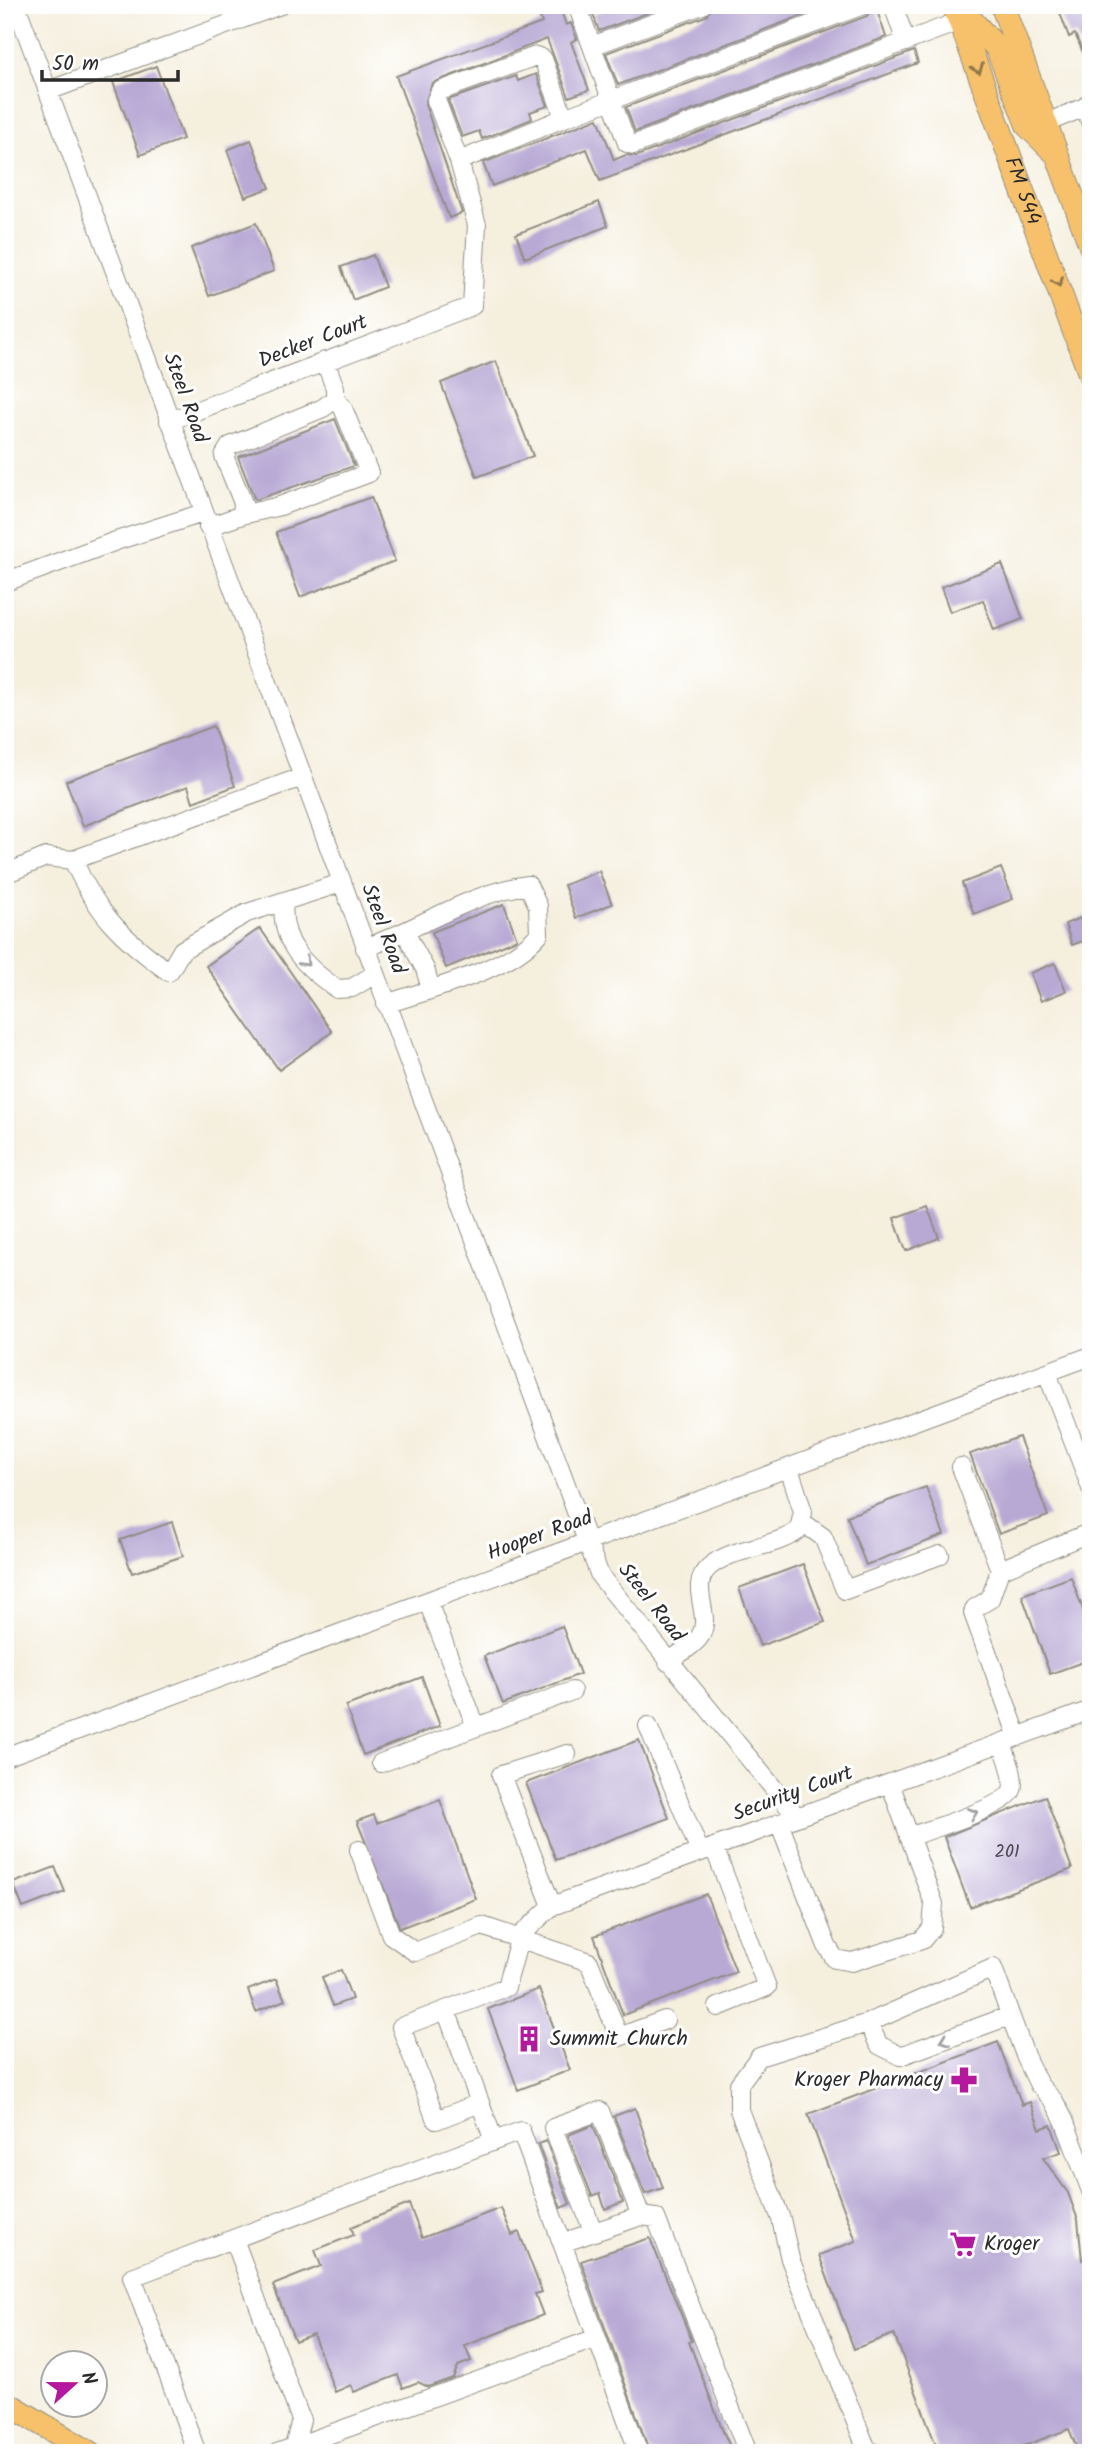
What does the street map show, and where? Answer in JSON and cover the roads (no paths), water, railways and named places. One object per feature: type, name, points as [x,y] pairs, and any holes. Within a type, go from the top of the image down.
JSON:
[{"type":"main road","name":"FM 544","points":[[1002,5],[1091,247]]},
{"type":"main road","name":"FM 544","points":[[957,13],[1091,377]]},
{"type":"main road","points":[[957,13],[972,21],[992,40],[1028,126],[1057,155]]},
{"type":"main road","points":[[5,2402],[90,2453]]},
{"type":"street","name":"Steel Road","points":[[16,5],[600,1577],[797,1817]]},
{"type":"street","points":[[48,91],[280,5]]},
{"type":"street","points":[[592,46],[702,5]]},
{"type":"street","points":[[564,118],[543,59],[536,56],[440,91],[436,100],[459,161],[564,118],[863,5]]},
{"type":"street","points":[[893,5],[906,42]]},
{"type":"street","points":[[578,6],[627,143],[633,145],[906,42],[957,13]]},
{"type":"street","points":[[1046,123],[1089,111]]},
{"type":"street","name":"Decker Court","points":[[169,421],[472,306],[477,225],[459,161]]},
{"type":"street","points":[[5,582],[116,541],[280,506],[369,473],[343,408],[335,399],[335,388],[325,361]]},
{"type":"street","points":[[242,516],[243,502],[224,456],[230,446],[323,408],[335,399]]},
{"type":"street","points":[[5,874],[46,857],[74,860],[302,777]]},
{"type":"street","points":[[74,860],[90,898],[114,926],[169,972],[183,950],[247,914],[341,883]]},
{"type":"street","points":[[365,948],[405,934],[501,888],[528,885],[538,906],[539,934],[527,949],[431,989],[386,1004]]},
{"type":"street","points":[[284,901],[281,923],[295,951],[318,976],[337,989],[352,988],[375,974]]},
{"type":"street","points":[[405,934],[425,969],[431,989]]},
{"type":"street","name":"Hooper Road","points":[[5,1758],[1091,1356]]},
{"type":"street","points":[[1047,1373],[1087,1468],[1091,1488]]},
{"type":"street","points":[[909,1837],[993,1805],[1009,1795],[1012,1789],[1010,1740],[974,1613],[975,1608],[990,1599],[1000,1570],[961,1467]]},
{"type":"street","points":[[668,1662],[699,1638],[704,1626],[699,1586],[708,1568],[722,1559],[794,1534],[802,1522],[800,1499],[789,1468]]},
{"type":"street","points":[[802,1522],[824,1537],[845,1590],[940,1555]]},
{"type":"street","points":[[1000,1570],[1091,1532]]},
{"type":"street","points":[[428,1602],[476,1727]]},
{"type":"street","points":[[381,1763],[572,1691]]},
{"type":"street","name":"Security Court","points":[[520,1936],[552,1906],[1091,1710]]},
{"type":"street","points":[[648,1726],[767,1987],[718,2007]]},
{"type":"street","points":[[552,1906],[501,1775],[567,1754]]},
{"type":"street","points":[[779,1824],[827,1946],[835,1959],[852,1962],[922,1940],[932,1928],[934,1904],[890,1783]]},
{"type":"street","points":[[359,1850],[391,1934],[415,1952],[482,1926],[520,1936],[589,1962],[619,2038],[665,2020]]},
{"type":"street","points":[[480,2102],[436,2120],[401,2027],[506,1987],[520,1936]]},
{"type":"street","points":[[873,2453],[866,2447],[790,2259],[781,2219],[738,2110],[739,2084],[759,2057],[868,2023],[993,1968],[1009,2016],[1039,2085],[1054,2101],[1064,2120],[1091,2191]]},
{"type":"street","points":[[446,2010],[494,2141]]},
{"type":"street","points":[[868,2023],[879,2045],[900,2056],[1009,2016]]},
{"type":"street","points":[[593,2231],[553,2128],[600,2111],[641,2216]]},
{"type":"street","points":[[197,2453],[132,2277],[521,2131],[639,2453]]},
{"type":"street","points":[[562,2243],[641,2216],[656,2218],[748,2453]]},
{"type":"street","points":[[234,2239],[301,2420],[295,2450]]},
{"type":"street","points":[[277,2453],[295,2450],[597,2338]]},
{"type":"place","name":"Summit Church","points":[[529,2039]]},
{"type":"place","name":"Kroger Pharmacy","points":[[964,2080]]},
{"type":"place","name":"Kroger","points":[[963,2244]]}]
